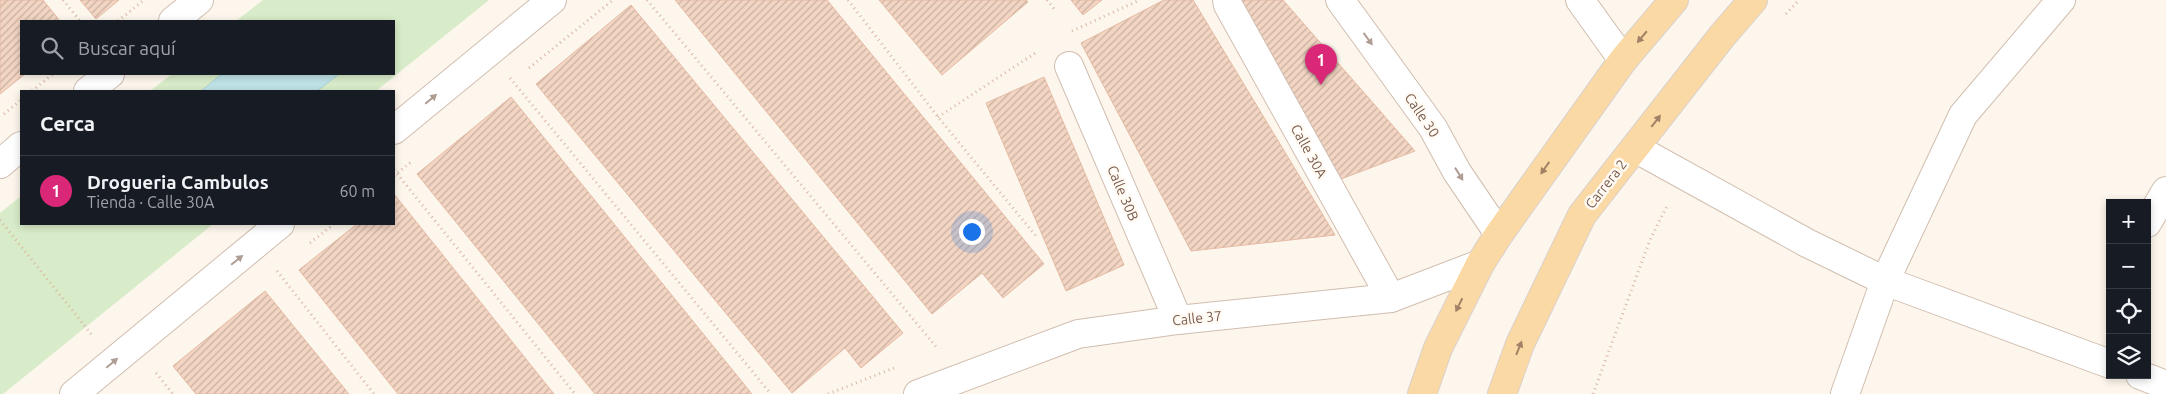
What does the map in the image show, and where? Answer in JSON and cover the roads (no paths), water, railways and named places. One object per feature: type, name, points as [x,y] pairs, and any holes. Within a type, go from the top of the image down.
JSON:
[{"type":"main road","points":[[1422,394],[1438,348],[1480,264],[1498,234],[1622,60],[1674,0]]},
{"type":"main road","name":"Carrera 2","points":[[1502,394],[1520,344],[1582,215],[1722,36],[1753,0]]},
{"type":"street","points":[[174,20],[199,0]]},
{"type":"street","points":[[395,129],[552,0]]},
{"type":"street","name":"Calle 30","points":[[1340,0],[1433,128],[1457,172],[1498,234]]},
{"type":"street","points":[[1580,0],[1622,60]]},
{"type":"street","points":[[1845,394],[1885,281],[1963,115],[2061,0]]},
{"type":"street","name":"Calle 30A","points":[[1227,2],[1391,298]]},
{"type":"street","name":"Calle 30B","points":[[1069,66],[1178,320]]},
{"type":"street","points":[[89,90],[109,75]]},
{"type":"street","points":[[0,164],[20,147]]},
{"type":"street","points":[[1635,148],[1808,243],[1885,281],[2106,363]]},
{"type":"street","points":[[2151,216],[2166,190]]},
{"type":"street","points":[[74,394],[279,225]]},
{"type":"street","name":"Calle 37","points":[[918,394],[1078,334],[1178,320],[1391,298],[1480,264]]},
{"type":"street","points":[[2150,379],[2166,385]]},
{"type":"water","points":[[221,75],[338,75],[318,90],[202,90]]},
{"type":"place","name":"Drogueria Cambulos","points":[[1321,85]]}]
